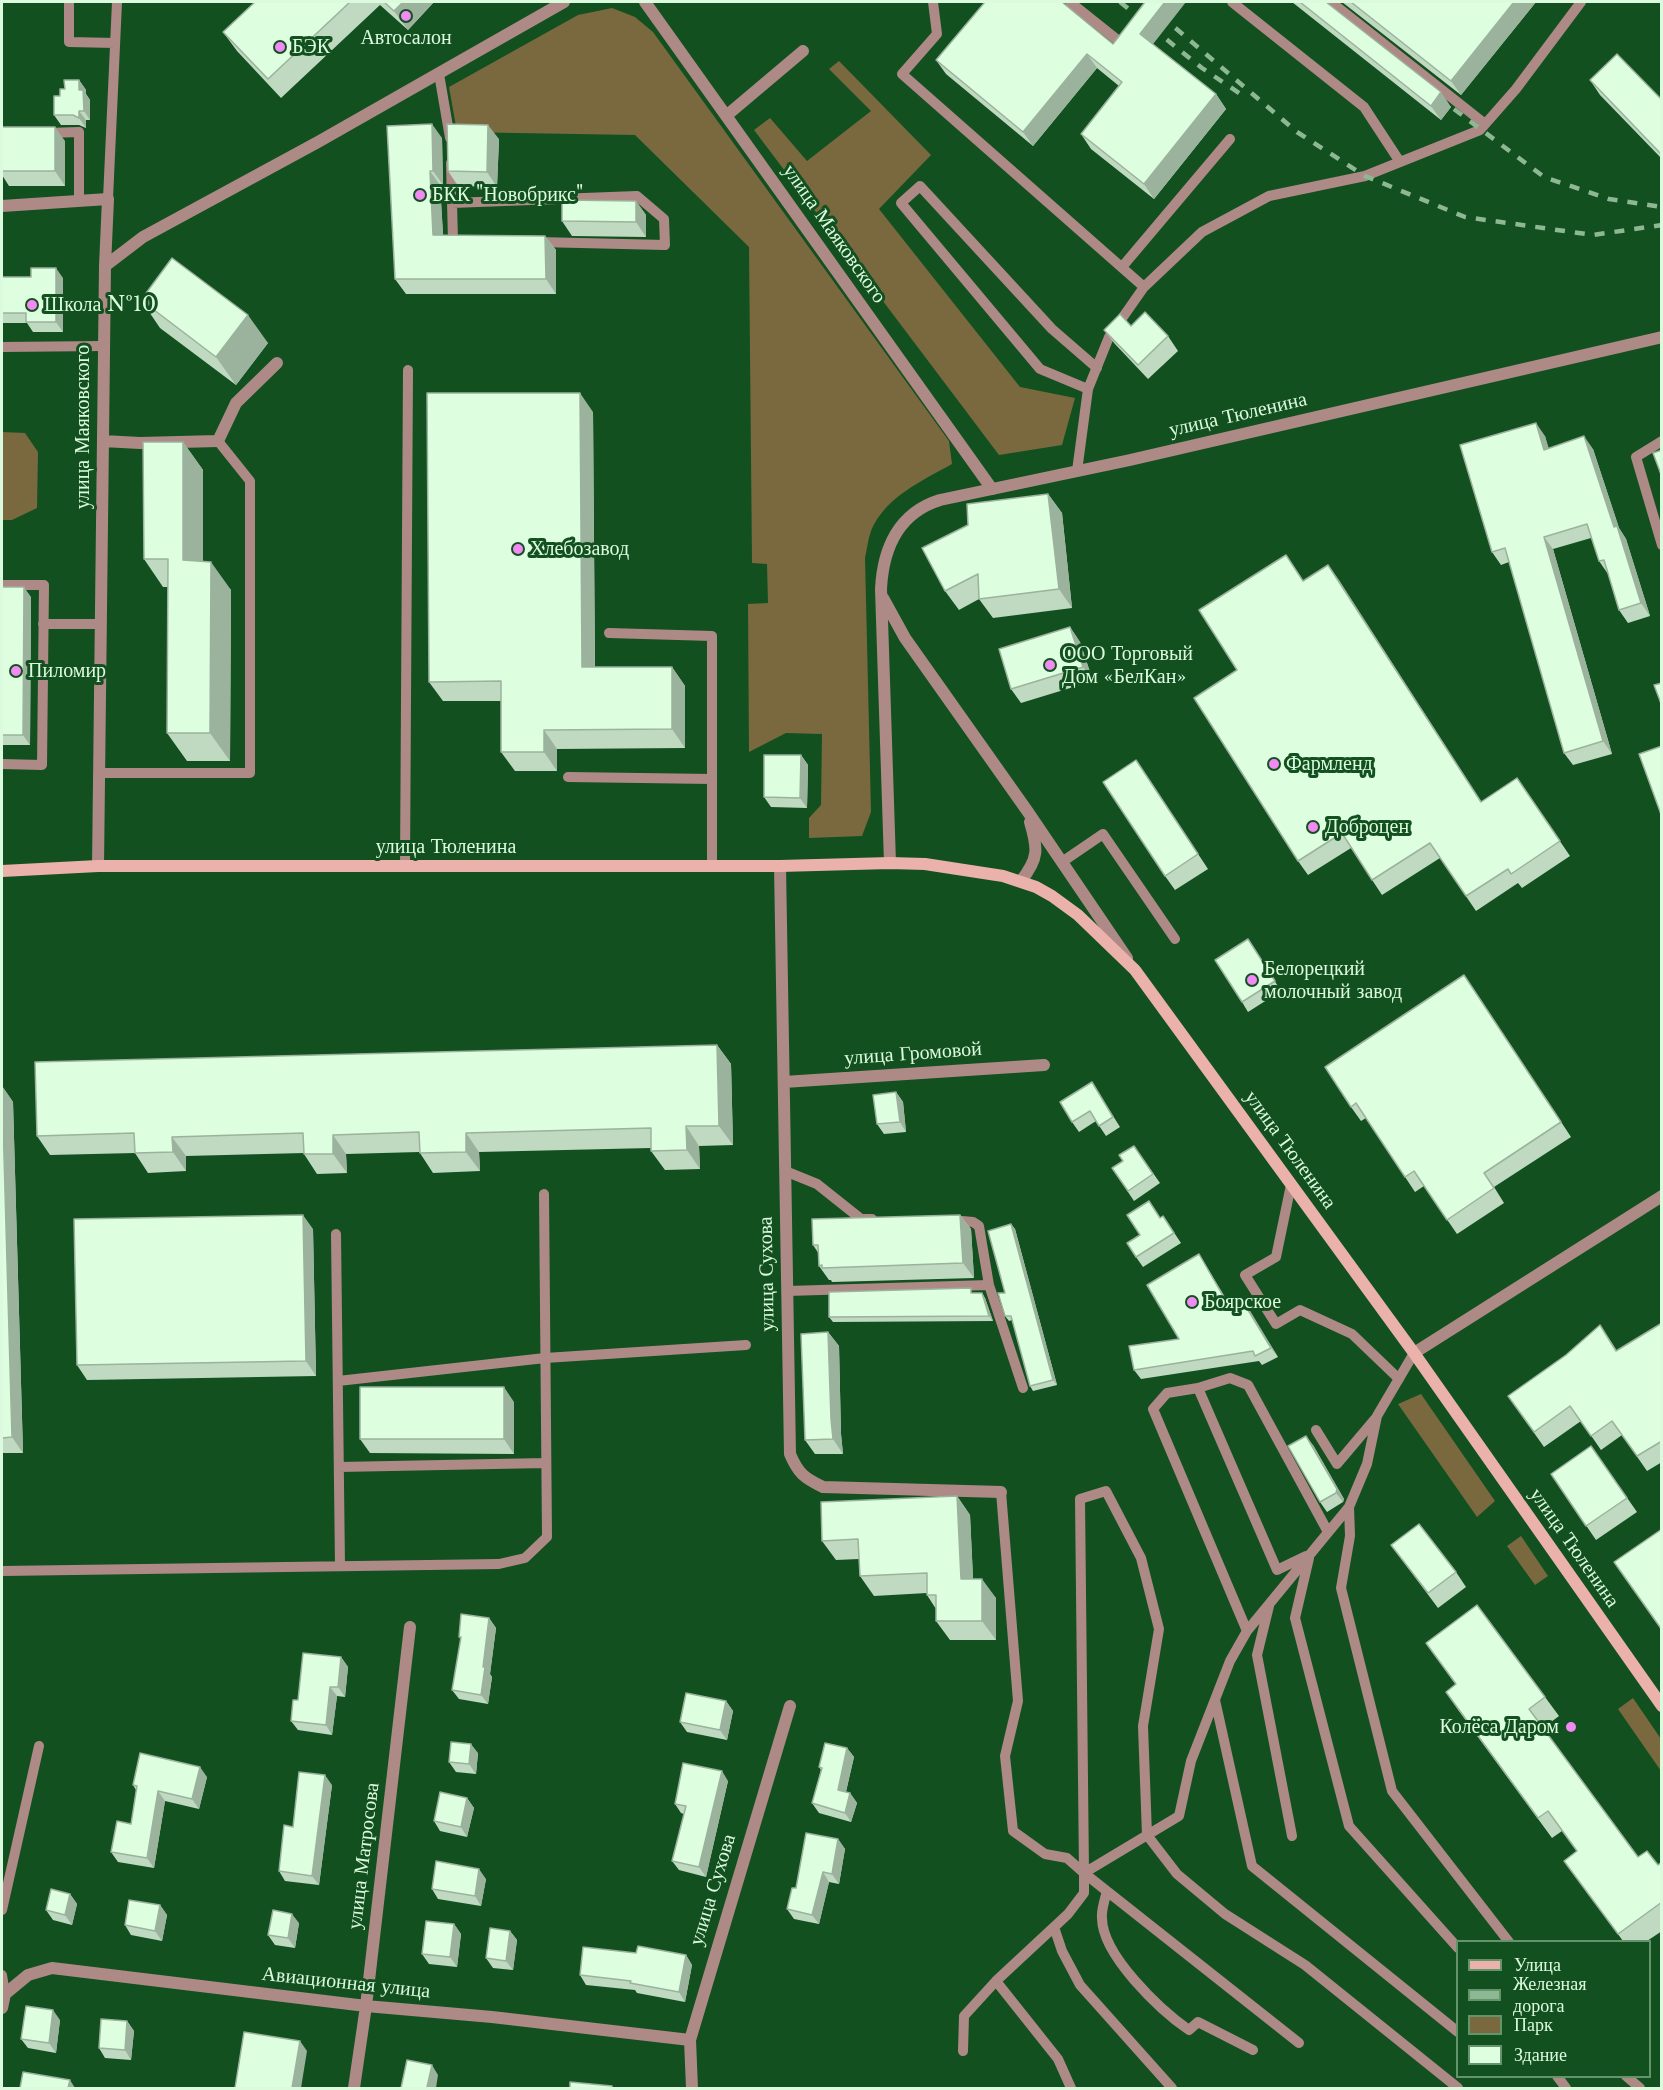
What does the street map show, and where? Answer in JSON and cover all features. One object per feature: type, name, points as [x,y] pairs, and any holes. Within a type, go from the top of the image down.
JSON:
[{"type":"main road","name":"улица Тюленина","points":[[2,871],[98,866],[780,866],[890,863],[925,864],[1003,876],[1021,881],[1052,896],[1078,915],[1135,970],[1414,1353],[1662,1706]]},
{"type":"street","points":[[105,266],[143,237],[318,142],[564,2]]},
{"type":"street","name":"улица Маяковского","points":[[645,2],[992,489]]},
{"type":"street","points":[[726,116],[803,51]]},
{"type":"street","points":[[2,206],[108,199]]},
{"type":"street","name":"улица Маяковского","points":[[98,866],[103,346],[108,199]]},
{"type":"street","name":"улица Тюленина","points":[[890,863],[882,571],[888,547],[908,519],[930,503],[1662,337]]},
{"type":"street","points":[[103,441],[140,443],[218,441],[236,403],[277,363]]},
{"type":"street","name":"улица Тюленина","points":[[881,594],[905,638],[1028,812],[1135,970]]},
{"type":"street","points":[[1021,881],[1036,858],[1036,840],[1028,812]]},
{"type":"street","name":"улица Сухова","points":[[780,866],[790,1454],[796,1469],[808,1480],[823,1487],[1001,1492]]},
{"type":"street","name":"улица Громовой","points":[[784,1082],[1044,1065]]},
{"type":"street","points":[[1414,1353],[1662,1196]]},
{"type":"street","name":"улица Матросова","points":[[354,2088],[366,2006],[410,1628]]},
{"type":"street","name":"улица Сухова","points":[[692,2088],[690,2040],[789,1706]]},
{"type":"street","name":"Авиационная улица","points":[[6,1994],[28,1976],[52,1968],[366,2006],[492,2017],[690,2040]]},
{"type":"street","points":[[2,2008],[6,1994]]},
{"type":"lane","points":[[69,2],[69,42],[115,43]]},
{"type":"lane","points":[[108,199],[117,2]]},
{"type":"lane","points":[[933,2],[937,34],[902,74],[1144,287]]},
{"type":"lane","points":[[1070,2],[1120,42]]},
{"type":"lane","points":[[1232,2],[1364,107],[1400,162]]},
{"type":"lane","points":[[1331,2],[1485,124]]},
{"type":"lane","points":[[1077,471],[1088,389],[1109,336],[1144,287],[1202,232],[1269,196],[1365,176],[1480,130],[1516,89],[1581,2]]},
{"type":"lane","points":[[439,74],[450,144]]},
{"type":"lane","points":[[38,133],[79,132],[79,201]]},
{"type":"lane","points":[[1122,267],[1230,139]]},
{"type":"lane","points":[[450,156],[453,241],[477,241]]},
{"type":"lane","points":[[1088,389],[1040,369],[900,203],[920,186],[1052,329],[1097,368]]},
{"type":"lane","points":[[452,203],[637,196],[664,219],[665,245],[524,242]]},
{"type":"lane","points":[[2,347],[103,346]]},
{"type":"lane","points":[[405,866],[408,370]]},
{"type":"lane","points":[[99,773],[250,773],[250,481],[218,441]]},
{"type":"lane","points":[[1662,441],[1636,458],[1662,545]]},
{"type":"lane","points":[[2,585],[44,585],[42,765],[2,764]]},
{"type":"lane","points":[[43,624],[101,624]]},
{"type":"lane","points":[[609,633],[712,636],[712,866]]},
{"type":"lane","points":[[568,777],[711,779]]},
{"type":"lane","points":[[1062,862],[1103,834],[1175,939]]},
{"type":"lane","points":[[785,1171],[817,1184],[861,1219],[883,1219]]},
{"type":"lane","points":[[1291,1185],[1276,1257],[1245,1275],[1276,1324],[1300,1310],[1352,1334],[1399,1379]]},
{"type":"lane","points":[[2,1570],[499,1564],[525,1558],[547,1537],[544,1194]]},
{"type":"lane","points":[[938,1220],[973,1222],[979,1226],[989,1285],[1023,1388]]},
{"type":"lane","points":[[336,1234],[340,1566]]},
{"type":"lane","points":[[787,1291],[989,1285]]},
{"type":"lane","points":[[338,1381],[545,1358],[746,1345]]},
{"type":"lane","points":[[1316,1430],[1337,1464],[1377,1416],[1414,1353]]},
{"type":"lane","points":[[1247,1631],[1153,1409],[1167,1393],[1198,1388],[1230,1378],[1248,1385],[1328,1532]]},
{"type":"lane","points":[[1198,1388],[1277,1570],[1309,1555]]},
{"type":"lane","points":[[1084,1873],[1179,1816],[1191,1761],[1230,1660],[1247,1631],[1349,1507],[1366,1464],[1377,1416]]},
{"type":"lane","points":[[339,1467],[546,1463]]},
{"type":"lane","points":[[963,2051],[964,2016],[996,1981],[1068,1914],[1084,1893],[1080,1499],[1106,1491],[1141,1558],[1159,1629],[1143,1726],[1147,1835],[1177,1874],[1224,1914],[1305,1965],[1458,2088]]},
{"type":"lane","points":[[1001,1492],[1018,1701],[1005,1756],[1012,1831],[1045,1854],[1067,1858],[1299,2043]]},
{"type":"lane","points":[[1349,1507],[1350,1536],[1341,1588],[1392,1791],[1508,1940]]},
{"type":"lane","points":[[1309,1555],[1295,1618],[1349,1826],[1456,1946]]},
{"type":"lane","points":[[1269,1603],[1257,1655],[1292,1836]]},
{"type":"lane","points":[[1215,1699],[1252,1866],[1456,2030]]},
{"type":"lane","points":[[2,1910],[39,1746]]},
{"type":"lane","points":[[1107,1891],[1101,1918],[1106,1940],[1126,1970],[1168,2016],[1189,2030],[1198,2022],[1253,2050]]},
{"type":"lane","points":[[1054,1927],[1062,1950],[1080,1985],[1172,2088]]},
{"type":"lane","points":[[2,1975],[6,1994]]},
{"type":"lane","points":[[996,1981],[1058,2059],[1071,2088]]},
{"type":"lane","points":[[1628,2078],[1640,2088]]},
{"type":"green space","points":[[612,8],[635,17],[653,32],[949,441],[952,464],[895,499],[877,519],[868,541],[865,558],[871,812],[862,836],[809,838],[809,818],[821,805],[822,734],[786,733],[749,752],[748,604],[768,603],[767,564],[752,563],[749,247],[635,135],[457,132],[449,87],[578,15]]},
{"type":"green space","points":[[839,61],[931,155],[879,209],[1020,387],[1075,398],[1062,445],[999,455],[754,130],[770,118],[807,161],[871,111],[829,69]]},
{"type":"green space","points":[[2,432],[25,433],[38,452],[37,508],[12,520],[2,520]]},
{"type":"green space","points":[[1421,1394],[1495,1501],[1477,1517],[1398,1404]]},
{"type":"green space","points":[[1521,1536],[1548,1576],[1535,1585],[1507,1546]]},
{"type":"green space","points":[[1633,1698],[1661,1739],[1661,1771],[1618,1709]]},
{"type":"building","name":"БЭК","points":[[255,2],[350,2],[268,79],[223,32]]},
{"type":"building","points":[[384,2],[403,2],[394,11]]},
{"type":"building","points":[[985,2],[1062,2],[1113,44],[1145,2],[1165,2],[1140,34],[1216,94],[1144,184],[1081,134],[1122,82],[1087,54],[1023,132],[936,60]]},
{"type":"building","points":[[1300,2],[1326,2],[1441,92],[1431,106]]},
{"type":"building","points":[[1351,2],[1514,2],[1451,81]]},
{"type":"building","points":[[1617,54],[1662,100],[1662,155],[1590,80]]},
{"type":"building","points":[[64,80],[79,80],[79,90],[83,90],[84,111],[79,111],[79,118],[73,115],[54,115],[54,96],[60,96],[60,89],[65,89]]},
{"type":"building","name":"БКК \"Новобрикс\"","points":[[432,124],[433,171],[430,171],[433,235],[545,236],[546,279],[395,279],[387,126]]},
{"type":"building","points":[[447,124],[488,125],[487,172],[448,171]]},
{"type":"building","points":[[2,127],[55,127],[55,171],[2,171]]},
{"type":"building","points":[[562,200],[636,201],[636,222],[562,221]]},
{"type":"building","points":[[172,258],[248,315],[216,357],[141,300]]},
{"type":"building","name":"Школа №10","points":[[31,268],[56,268],[56,322],[26,322],[26,313],[2,313],[2,277],[31,277]]},
{"type":"building","points":[[1145,312],[1168,336],[1138,365],[1104,330],[1120,314],[1131,326]]},
{"type":"building","name":"Хлебозавод","points":[[427,393],[580,393],[582,667],[672,667],[672,729],[544,730],[544,752],[501,752],[501,681],[429,682]]},
{"type":"building","points":[[1536,423],[1544,450],[1584,436],[1614,527],[1617,526],[1641,603],[1619,610],[1604,560],[1599,561],[1587,524],[1544,537],[1603,741],[1564,753],[1505,548],[1492,552],[1460,445]]},
{"type":"building","points":[[143,442],[183,442],[183,560],[211,562],[210,733],[167,733],[168,559],[144,559]]},
{"type":"building","points":[[1662,450],[1662,477],[1653,453]]},
{"type":"building","points":[[1048,494],[1059,589],[979,599],[978,574],[945,591],[922,548],[968,525],[967,504]]},
{"type":"building","points":[[1286,555],[1303,581],[1328,565],[1481,802],[1517,778],[1560,841],[1511,874],[1508,869],[1466,896],[1430,843],[1372,880],[1342,833],[1298,861],[1194,698],[1237,670],[1199,610]]},
{"type":"building","name":"Пиломир","points":[[2,587],[24,587],[23,735],[2,735]]},
{"type":"building","points":[[1070,627],[1083,667],[1011,689],[999,649]]},
{"type":"building","points":[[1662,683],[1662,706],[1654,685]]},
{"type":"building","points":[[1662,746],[1662,817],[1639,754]]},
{"type":"building","points":[[764,755],[801,755],[800,798],[764,797]]},
{"type":"building","points":[[1136,760],[1198,854],[1165,876],[1103,782]]},
{"type":"building","name":"Белорецкий молочный завод","points":[[1248,939],[1275,981],[1242,1002],[1215,960]]},
{"type":"building","points":[[1464,975],[1561,1122],[1484,1173],[1494,1188],[1447,1220],[1414,1171],[1405,1177],[1356,1103],[1351,1107],[1325,1067]]},
{"type":"building","points":[[717,1045],[719,1126],[686,1126],[687,1150],[651,1151],[651,1128],[466,1133],[466,1152],[420,1153],[419,1132],[333,1135],[333,1154],[304,1154],[303,1133],[172,1137],[173,1152],[135,1153],[134,1133],[37,1136],[35,1062]]},
{"type":"building","points":[[1092,1082],[1113,1117],[1099,1126],[1090,1111],[1072,1122],[1060,1102]]},
{"type":"building","points":[[2,1086],[12,1437],[2,1438]]},
{"type":"building","points":[[896,1092],[900,1122],[877,1124],[873,1095]]},
{"type":"building","points":[[1134,1146],[1153,1174],[1128,1191],[1112,1168],[1123,1161],[1119,1155]]},
{"type":"building","points":[[1149,1201],[1174,1233],[1136,1257],[1127,1243],[1140,1235],[1127,1215]]},
{"type":"building","points":[[303,1215],[306,1361],[77,1365],[74,1219]]},
{"type":"building","points":[[960,1215],[963,1263],[822,1268],[822,1265],[819,1266],[818,1245],[813,1245],[812,1219]]},
{"type":"building","points":[[1011,1224],[1053,1380],[1030,1386],[1011,1316],[1005,1316],[998,1293],[1005,1293],[988,1231]]},
{"type":"building","points":[[1199,1254],[1230,1308],[1242,1300],[1271,1348],[1255,1356],[1253,1351],[1134,1370],[1129,1346],[1179,1339],[1147,1285]]},
{"type":"building","points":[[971,1288],[971,1293],[982,1293],[989,1316],[829,1317],[829,1292]]},
{"type":"building","points":[[1662,1323],[1662,1441],[1637,1456],[1612,1421],[1591,1436],[1570,1406],[1534,1432],[1508,1396],[1566,1355],[1600,1325],[1616,1351]]},
{"type":"building","points":[[828,1332],[833,1439],[805,1440],[801,1334]]},
{"type":"building","points":[[360,1387],[504,1387],[504,1439],[360,1439]]},
{"type":"building","points":[[1306,1436],[1337,1489],[1336,1493],[1320,1502],[1288,1446]]},
{"type":"building","points":[[1591,1446],[1627,1498],[1586,1526],[1551,1474]]},
{"type":"building","points":[[957,1496],[961,1579],[982,1579],[982,1621],[936,1621],[936,1595],[927,1595],[927,1573],[860,1576],[858,1539],[822,1541],[821,1502]]},
{"type":"building","points":[[1419,1524],[1456,1572],[1428,1593],[1391,1545]]},
{"type":"building","points":[[1662,1529],[1662,1630],[1614,1562]]},
{"type":"building","points":[[1477,1605],[1545,1697],[1529,1709],[1638,1857],[1647,1851],[1658,1865],[1662,1862],[1662,1902],[1618,1934],[1564,1861],[1577,1851],[1548,1811],[1538,1818],[1446,1692],[1456,1684],[1426,1643]]},
{"type":"building","points":[[461,1614],[489,1618],[481,1695],[452,1690],[461,1637],[459,1637]]},
{"type":"building","points":[[303,1653],[341,1657],[338,1687],[330,1687],[326,1725],[291,1721],[293,1700],[298,1700]]},
{"type":"building","points":[[686,1693],[726,1701],[720,1730],[680,1722]]},
{"type":"building","points":[[451,1742],[471,1744],[469,1764],[449,1762]]},
{"type":"building","points":[[825,1743],[847,1748],[838,1790],[850,1793],[845,1813],[812,1803],[822,1768],[819,1767]]},
{"type":"building","points":[[140,1753],[200,1767],[192,1799],[158,1791],[147,1858],[111,1852],[117,1821],[131,1824],[137,1786],[133,1785]]},
{"type":"building","points":[[683,1763],[722,1771],[699,1867],[672,1861],[686,1806],[675,1804]]},
{"type":"building","points":[[299,1772],[325,1775],[312,1876],[279,1871],[284,1825],[293,1827]]},
{"type":"building","points":[[440,1792],[467,1798],[461,1827],[434,1821]]},
{"type":"building","points":[[806,1833],[838,1839],[832,1874],[823,1872],[812,1915],[787,1909],[792,1888],[796,1888]]},
{"type":"building","points":[[436,1861],[479,1869],[475,1896],[432,1889]]},
{"type":"building","points":[[51,1889],[70,1894],[65,1915],[46,1910]]},
{"type":"building","points":[[129,1900],[160,1905],[155,1931],[125,1925]]},
{"type":"building","points":[[273,1910],[292,1914],[288,1938],[268,1935]]},
{"type":"building","points":[[426,1921],[454,1924],[450,1957],[422,1954]]},
{"type":"building","points":[[490,1928],[510,1931],[506,1961],[486,1958]]},
{"type":"building","points":[[638,1946],[686,1955],[679,1992],[630,1983],[631,1981],[580,1975],[583,1947],[636,1953]]},
{"type":"building","points":[[26,2006],[53,2010],[49,2043],[21,2039]]},
{"type":"building","points":[[101,2019],[127,2021],[125,2050],[99,2048]]},
{"type":"building","points":[[244,2032],[300,2041],[292,2088],[235,2088]]},
{"type":"building","points":[[407,2060],[432,2065],[427,2087],[432,2088],[401,2088]]},
{"type":"building","points":[[23,2072],[70,2080],[68,2088],[20,2088]]},
{"type":"building","points":[[570,2082],[612,2086],[612,2088],[570,2088]]},
{"type":"railway","points":[[1120,2],[1202,68],[1245,97]]},
{"type":"railway","points":[[1145,2],[1297,132],[1365,176],[1465,217],[1593,235],[1662,225]]},
{"type":"railway","points":[[1438,97],[1544,177],[1609,199],[1662,207]]},
{"type":"place","name":"Автосалон","points":[[406,16]]},
{"type":"place","name":"БЭК","points":[[280,47]]},
{"type":"place","name":"БКК \"Новобрикс\"","points":[[420,195]]},
{"type":"place","name":"Школа №10","points":[[32,305]]},
{"type":"place","name":"Хлебозавод","points":[[518,549]]},
{"type":"place","name":"ООО Торговый Дом «БелКан»","points":[[1050,665]]},
{"type":"place","name":"Пиломир","points":[[16,671]]},
{"type":"place","name":"Фармленд","points":[[1274,764]]},
{"type":"place","name":"Доброцен","points":[[1313,827]]},
{"type":"place","name":"Белорецкий молочный завод","points":[[1252,980]]},
{"type":"place","name":"Боярское","points":[[1192,1302]]},
{"type":"place","name":"Колёса Даром","points":[[1571,1727]]}]
